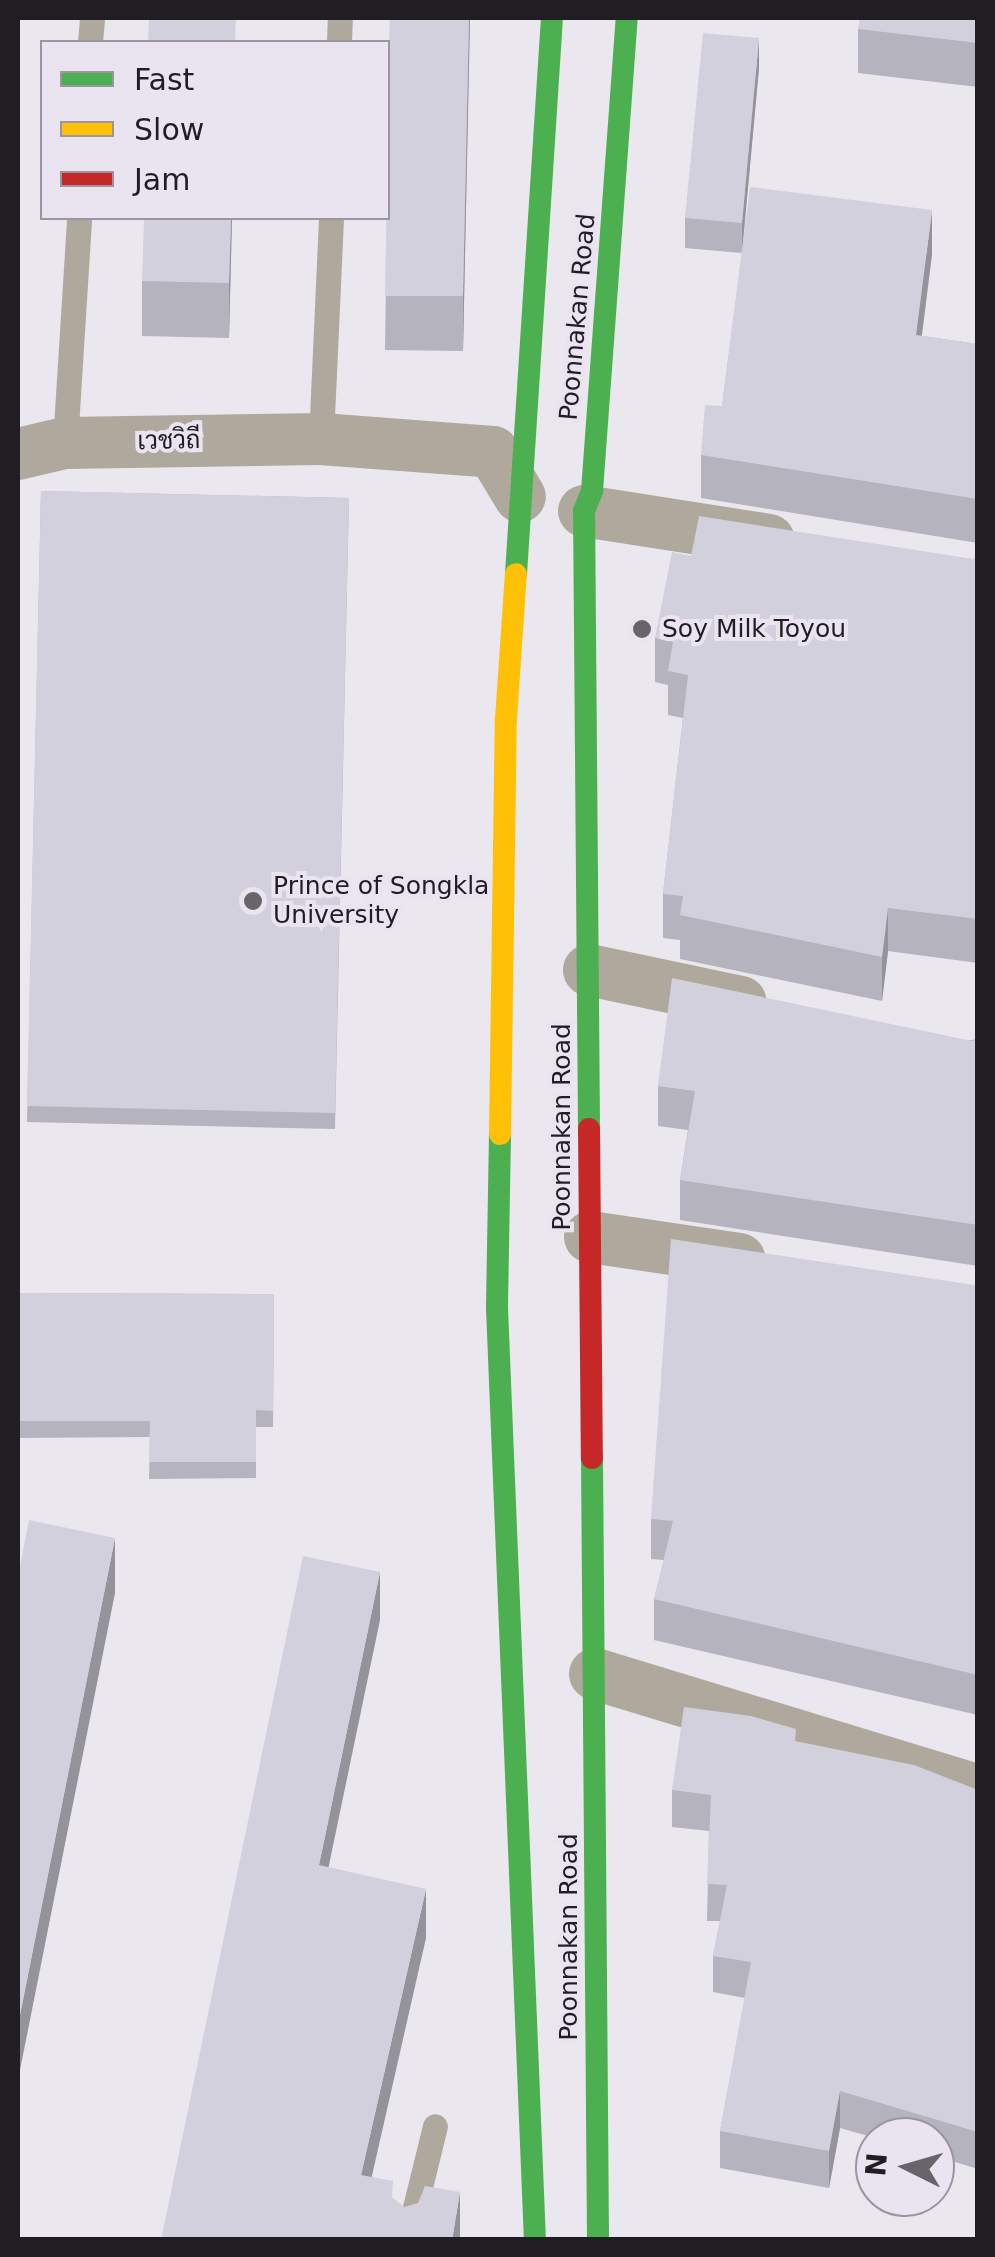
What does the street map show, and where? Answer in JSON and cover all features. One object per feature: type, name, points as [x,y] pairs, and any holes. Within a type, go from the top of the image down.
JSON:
[{"type":"street","name":"Poonnakan Road","points":[[535,2240],[497,1308],[506,718],[552,18]]},
{"type":"street","name":"Poonnakan Road","points":[[598,2240],[584,511],[593,472],[628,18]]},
{"type":"street","name":"เวชวิถี","points":[[41,448],[321,440],[493,452],[520,497]]},
{"type":"street","points":[[584,511],[820,548]]},
{"type":"street","points":[[589,970],[783,1011]]},
{"type":"street","points":[[590,1237],[784,1266]]},
{"type":"street","points":[[595,1674],[978,1790]]},
{"type":"lane","points":[[41,448],[79,220]]},
{"type":"lane","points":[[321,440],[331,220]]},
{"type":"lane","points":[[407,2240],[435,2126]]},
{"type":"building","points":[[149,18],[236,18],[235,40],[148,40]]},
{"type":"building","points":[[390,18],[469,18],[463,296],[385,296],[386,220],[390,220]]},
{"type":"building","points":[[860,18],[978,18],[978,43],[858,29]]},
{"type":"building","points":[[703,33],[759,38],[742,223],[685,218]]},
{"type":"building","points":[[750,187],[932,210],[916,335],[978,344],[978,499],[701,455],[705,405],[722,406]]},
{"type":"building","points":[[144,220],[231,220],[229,283],[142,281]]},
{"type":"building","points":[[41,491],[349,498],[335,1113],[27,1106]]},
{"type":"building","points":[[699,516],[978,557],[978,919],[888,908],[882,957],[680,915],[683,896],[663,894],[688,675],[668,671],[673,642],[655,638],[672,552],[691,556]]},
{"type":"building","points":[[672,978],[972,1041],[978,1039],[978,1225],[680,1180],[695,1091],[658,1086]]},
{"type":"building","points":[[671,1239],[978,1284],[978,1675],[654,1599],[673,1521],[651,1519]]},
{"type":"building","points":[[18,1293],[274,1294],[273,1411],[256,1410],[256,1462],[149,1462],[150,1421],[18,1421]]},
{"type":"building","points":[[29,1520],[115,1538],[18,2025],[18,1577]]},
{"type":"building","points":[[303,1556],[380,1572],[319,1865],[426,1889],[361,2175],[393,2181],[392,2197],[404,2207],[418,2203],[425,2186],[460,2192],[452,2240],[161,2240]]},
{"type":"building","points":[[684,1707],[751,1716],[796,1729],[795,1741],[914,1765],[978,1790],[978,2132],[955,2125],[955,2117],[928,2117],[840,2091],[829,2151],[720,2131],[751,1962],[713,1956],[727,1885],[707,1884],[711,1795],[672,1790]]},
{"type":"traffic: fast","points":[[516,574],[552,18]]},
{"type":"traffic: fast","points":[[589,1129],[584,511],[592,491],[627,18]]},
{"type":"traffic: fast","points":[[500,1134],[497,1308],[535,2240]]},
{"type":"traffic: fast","points":[[592,1458],[598,2240]]},
{"type":"traffic: slow","points":[[500,1134],[506,719],[516,574]]},
{"type":"traffic: jam","points":[[589,1129],[592,1458]]},
{"type":"place","name":"Soy Milk Toyou","points":[[642,629]]},
{"type":"place","name":"Prince of Songkla University","points":[[253,901]]}]
